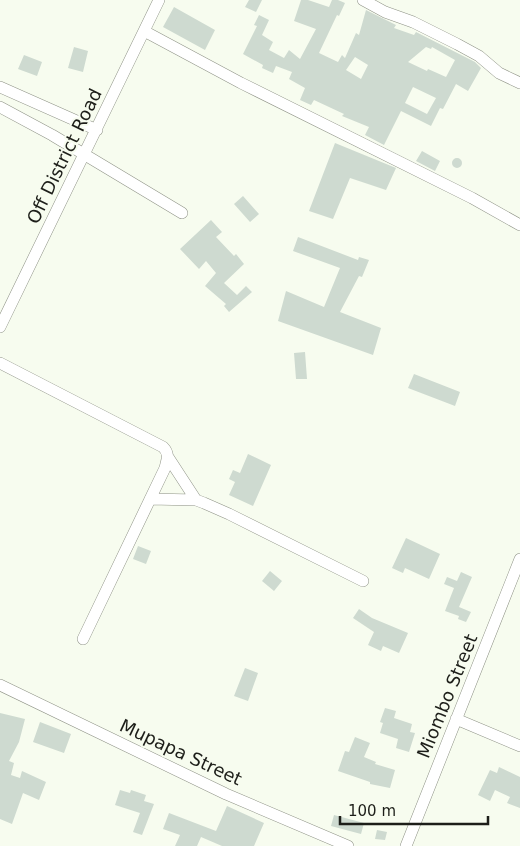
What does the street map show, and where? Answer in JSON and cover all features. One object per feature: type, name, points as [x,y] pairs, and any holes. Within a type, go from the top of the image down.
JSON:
[{"type":"street","name":"Off District Road","points":[[1,322],[97,130],[159,0]]},
{"type":"street","points":[[363,0],[385,12],[413,22],[457,44],[479,56],[499,73],[520,83]]},
{"type":"street","points":[[144,31],[240,83],[472,198],[520,225]]},
{"type":"street","points":[[0,87],[97,130]]},
{"type":"street","points":[[0,107],[52,135],[182,213]]},
{"type":"street","points":[[0,363],[162,447],[167,452],[168,457],[196,500]]},
{"type":"street","points":[[83,639],[165,468],[168,457]]},
{"type":"street","points":[[150,499],[196,500],[229,514],[363,581]]},
{"type":"street","name":"Miombo Street","points":[[406,846],[520,559]]},
{"type":"street","name":"Mupapa Street","points":[[0,685],[226,794],[348,846]]},
{"type":"street","points":[[456,719],[520,746]]},
{"type":"building","points":[[249,0],[262,0],[256,12],[245,7]]},
{"type":"building","points":[[301,0],[308,0],[329,7],[332,0],[338,0],[345,3],[339,16],[337,15],[319,53],[338,62],[342,55],[345,58],[356,33],[359,35],[366,10],[396,25],[394,28],[414,35],[416,32],[475,62],[481,68],[468,91],[456,84],[443,109],[440,108],[431,126],[401,111],[384,145],[365,135],[369,127],[342,116],[344,114],[314,100],[311,105],[300,100],[305,88],[289,79],[292,72],[276,66],[273,73],[262,68],[263,65],[243,54],[257,26],[254,25],[259,15],[269,20],[262,35],[273,42],[269,50],[284,58],[289,50],[300,59],[316,29],[294,21]],"holes":[[[426,47],[431,49],[432,47],[455,60],[446,77],[408,62]],[[355,57],[368,65],[361,79],[346,70]],[[413,87],[436,98],[427,114],[405,103]]]},
{"type":"building","points":[[174,7],[215,30],[205,50],[163,27]]},
{"type":"building","points":[[74,47],[88,51],[83,72],[68,68]]},
{"type":"building","points":[[24,55],[42,62],[37,76],[18,69]]},
{"type":"building","points":[[335,143],[396,168],[386,190],[350,178],[333,219],[309,211]]},
{"type":"building","points":[[422,151],[440,161],[435,171],[416,161]]},
{"type":"building","points":[[455,158],[459,158],[462,163],[461,167],[455,168],[452,165],[452,161]]},
{"type":"building","points":[[243,196],[259,214],[250,222],[234,204]]},
{"type":"building","points":[[211,220],[222,232],[216,237],[234,256],[236,254],[244,264],[224,283],[237,295],[246,286],[252,292],[229,312],[224,306],[226,304],[205,286],[216,273],[206,261],[199,269],[180,249]]},
{"type":"building","points":[[298,237],[358,260],[359,257],[369,260],[362,277],[359,276],[340,312],[381,328],[373,355],[278,321],[286,291],[324,307],[340,268],[293,251]]},
{"type":"building","points":[[305,352],[307,379],[296,379],[294,353]]},
{"type":"building","points":[[414,374],[460,392],[455,406],[408,388]]},
{"type":"building","points":[[248,454],[271,465],[253,506],[229,495],[235,482],[229,479],[233,470],[240,473]]},
{"type":"building","points":[[406,538],[440,554],[429,579],[405,568],[403,573],[392,568]]},
{"type":"building","points":[[138,546],[151,551],[146,564],[133,559]]},
{"type":"building","points":[[270,571],[282,581],[274,591],[262,581]]},
{"type":"building","points":[[461,572],[472,577],[459,607],[471,612],[466,622],[458,619],[459,616],[445,611],[454,588],[444,584],[447,577],[457,581]]},
{"type":"building","points":[[359,609],[372,618],[408,633],[399,653],[383,646],[381,651],[368,645],[374,632],[353,618]]},
{"type":"building","points":[[245,668],[258,673],[248,701],[234,696]]},
{"type":"building","points":[[385,708],[396,711],[394,718],[412,724],[410,732],[415,733],[409,752],[396,748],[398,739],[380,733],[383,723],[380,722]]},
{"type":"building","points":[[0,713],[25,719],[19,742],[9,761],[14,763],[11,775],[20,778],[22,771],[46,782],[39,800],[23,793],[12,824],[0,819]]},
{"type":"building","points":[[40,722],[71,734],[64,753],[33,742]]},
{"type":"building","points":[[355,737],[370,743],[364,757],[376,762],[375,764],[395,770],[390,788],[370,784],[370,782],[338,771],[345,751],[349,752]]},
{"type":"building","points":[[499,767],[520,777],[520,808],[507,803],[510,797],[495,790],[490,801],[478,795],[490,770],[497,773]]},
{"type":"building","points":[[120,790],[130,793],[131,790],[146,795],[144,801],[154,804],[142,835],[133,832],[140,813],[115,805]]},
{"type":"building","points":[[227,806],[264,823],[254,846],[222,846],[201,837],[197,846],[175,846],[180,835],[163,829],[169,813],[216,831]]},
{"type":"building","points":[[334,815],[364,823],[361,834],[331,826]]},
{"type":"building","points":[[377,830],[387,832],[385,840],[375,839]]}]
